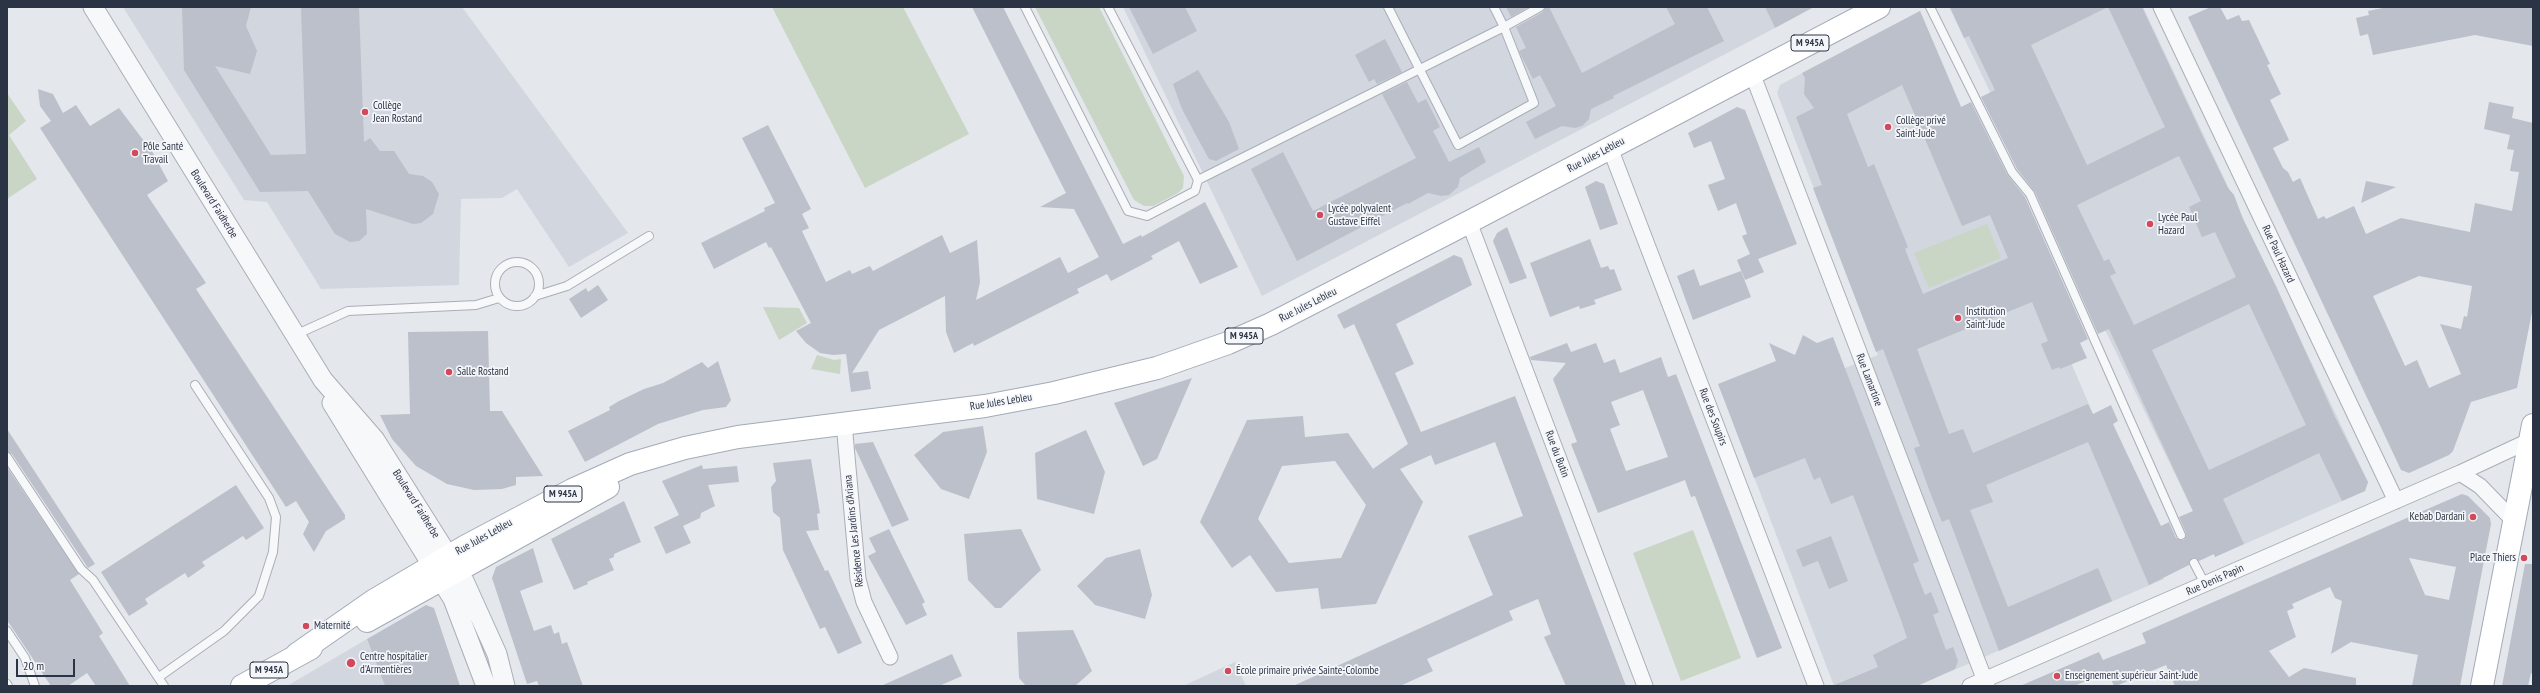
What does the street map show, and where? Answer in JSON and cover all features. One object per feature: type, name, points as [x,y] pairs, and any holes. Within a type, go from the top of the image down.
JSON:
[{"type":"main road","name":"Rue Jules Lebleu","points":[[242,686],[297,654],[342,633],[445,569],[685,448],[738,437],[1031,398],[1164,366],[1205,352],[1271,324],[1469,222],[1872,9]]},
{"type":"main road","points":[[2482,686],[2532,437]]},
{"type":"street","name":"Boulevard Faidherbe","points":[[93,7],[323,380],[334,396],[368,431],[445,569],[457,609],[486,686]]},
{"type":"street","name":"Rue Paul Hazard","points":[[2161,7],[2396,501]]},
{"type":"street","name":"Rue Lamartine","points":[[1752,73],[1986,683]]},
{"type":"street","name":"Rue des Soupirs","points":[[1610,148],[1816,686]]},
{"type":"street","name":"Rue du Butin","points":[[1469,222],[1645,686]]},
{"type":"street","name":"Résidence Les Jardins d'Ariana","points":[[844,423],[858,579],[864,602],[890,657]]},
{"type":"street","points":[[2460,473],[2532,437]]},
{"type":"street","name":"Rue Denis Papin","points":[[1970,686],[1986,683],[2205,584],[2460,473]]},
{"type":"street","points":[[2460,473],[2480,486],[2514,521]]},
{"type":"street","name":"Boulevard Faidherbe","points":[[445,569],[474,600],[491,641],[505,686]]},
{"type":"lane","points":[[1025,7],[1128,211],[1147,216],[1195,191],[1198,180],[1108,7]]},
{"type":"lane","points":[[1388,7],[1458,145],[1534,102],[1504,27],[1494,7]]},
{"type":"lane","points":[[1198,180],[1504,27],[1540,7]]},
{"type":"lane","points":[[1930,7],[2012,172],[2030,194],[2181,536]]},
{"type":"lane","points":[[535,296],[539,282],[537,275],[527,264],[512,262],[505,265],[496,276],[494,284],[500,298],[504,303],[518,306],[524,305],[535,296],[567,286],[649,236]]},
{"type":"lane","points":[[294,335],[348,311],[476,305],[500,298]]},
{"type":"lane","points":[[159,677],[224,631],[259,596],[273,552],[276,517],[269,498],[195,385]]},
{"type":"lane","points":[[7,457],[81,569],[94,580],[164,686]]},
{"type":"lane","points":[[2194,563],[2205,584]]},
{"type":"lane","points":[[7,631],[25,658],[35,686]]},
{"type":"shaded area","name":"Collège Jean Rostand","points":[[123,7],[462,7],[628,233],[569,267],[517,189],[502,198],[461,199],[459,285],[321,289],[267,202],[244,200]]},
{"type":"shaded area","name":"Lycée polyvalent Gustave Eiffel","points":[[1123,7],[1765,7],[1775,28],[1262,296]]},
{"type":"shaded area","name":"Lycée Paul Hazard","points":[[1949,7],[2143,7],[2368,482],[2365,491],[2215,557]]},
{"type":"shaded area","name":"Institution Saint-Jude","points":[[1920,11],[2164,579],[1917,686],[1834,686],[1730,414],[1878,355],[1777,93],[1780,85]]},
{"type":"shaded area","name":"Centre hospitalier d'Armentières","points":[[367,639],[385,686],[287,686]]},
{"type":"shaded area","name":"École primaire privée Sainte-Colombe","points":[[1235,662],[1246,686],[1183,686]]},
{"type":"green space","points":[[772,7],[903,7],[969,134],[865,188]]},
{"type":"green space","points":[[1035,7],[1099,7],[1184,176],[1183,188],[1178,193],[1153,206],[1144,206],[1134,200]]},
{"type":"green space","points":[[7,93],[26,121],[9,135],[37,179],[7,199]]},
{"type":"green space","points":[[1987,224],[2001,258],[1929,288],[1914,253]]},
{"type":"green space","points":[[763,307],[799,308],[807,323],[779,340]]},
{"type":"green space","points":[[817,355],[834,360],[841,359],[840,374],[811,369]]},
{"type":"green space","points":[[1693,530],[1741,658],[1681,681],[1633,553]]},
{"type":"building","points":[[182,7],[251,7],[246,26],[257,51],[250,74],[215,66],[271,155],[306,154],[301,7],[359,7],[364,142],[370,138],[380,151],[394,151],[409,174],[423,176],[432,182],[439,194],[433,214],[421,223],[413,224],[366,209],[367,234],[359,241],[350,242],[335,234],[308,191],[260,192],[184,70]]},
{"type":"building","points":[[972,7],[1003,7],[1123,244],[1141,235],[1142,237],[1205,202],[1238,267],[1200,284],[1179,241],[1151,256],[1153,259],[1111,281],[1107,274],[1077,289],[1079,293],[974,346],[973,343],[954,353],[946,332],[945,296],[879,330],[852,373],[868,371],[871,389],[851,392],[846,354],[833,355],[820,353],[806,343],[796,331],[811,323],[771,247],[769,248],[766,242],[714,269],[701,243],[765,211],[764,208],[775,203],[742,138],[768,125],[811,209],[802,214],[809,228],[802,231],[826,282],[850,270],[852,274],[870,266],[873,271],[942,235],[950,253],[977,240],[980,282],[976,300],[1060,257],[1068,273],[1099,257],[1074,209],[1040,207],[1066,193]]},
{"type":"building","points":[[1129,7],[1185,7],[1197,31],[1153,54]]},
{"type":"building","points":[[1506,7],[1529,7],[1511,17]]},
{"type":"building","points":[[1545,7],[1549,7],[1582,73],[1675,24],[1666,7],[1707,7],[1724,41],[1613,96],[1614,98],[1591,109],[1589,119],[1582,126],[1575,128],[1562,126],[1535,139],[1526,122],[1556,106],[1540,75],[1533,79],[1519,51],[1526,48],[1516,27],[1543,12]]},
{"type":"building","points":[[1765,7],[1814,7],[1775,28]]},
{"type":"building","points":[[1950,7],[2108,7],[2142,7],[2228,188],[2234,195],[2243,219],[2276,286],[2335,417],[2368,482],[2365,491],[2342,501],[2319,453],[2223,499],[2244,544],[2215,557],[2214,554],[2199,561],[2192,558],[2189,565],[2149,585],[2088,442],[1986,485],[1993,502],[1970,510],[2008,607],[2098,568],[2112,601],[1999,651],[1949,519],[1942,522],[1931,495],[1914,448],[1920,446],[1883,349],[1876,352],[1813,188],[1822,185],[1796,117],[1814,108],[1804,94],[1805,78],[1802,73],[1920,11],[1961,107],[1971,102],[2007,174],[2025,197],[2088,339],[2080,343],[2087,358],[2060,369],[2059,367],[2052,370],[2041,344],[2048,341],[2032,302],[1917,349],[1949,434],[1963,429],[1973,453],[2088,404],[2093,414],[2111,405],[2118,421],[2113,424],[2161,526],[2169,522],[2176,538],[2184,540],[2186,533],[2179,517],[2193,511],[2109,329],[2098,334],[2035,192],[2017,169],[1981,97],[1995,90],[1969,36],[1964,38]],"holes":[[[2108,7],[2165,127],[2087,165],[2031,45]],[[1902,85],[1962,226],[1990,215],[2008,258],[1923,294],[1905,249],[1908,247],[1874,164],[1868,167],[1847,114]],[[2179,156],[2201,201],[2189,207],[2202,237],[2215,232],[2236,277],[2134,325],[2110,276],[2116,273],[2109,259],[2104,261],[2077,205]],[[2249,304],[2306,425],[2209,470],[2152,350]]]},
{"type":"building","points":[[2211,7],[2220,7],[2227,20],[2239,15],[2242,21],[2249,20],[2270,64],[2267,65],[2281,94],[2270,100],[2289,140],[2273,148],[2283,168],[2288,172],[2293,182],[2300,178],[2318,219],[2324,216],[2326,219],[2354,206],[2366,234],[2401,218],[2470,232],[2475,203],[2512,211],[2519,172],[2510,171],[2514,150],[2507,149],[2510,135],[2484,129],[2489,102],[2514,107],[2512,118],[2533,123],[2533,307],[2517,388],[2471,402],[2453,451],[2449,455],[2409,473],[2401,470],[2188,17]],"holes":[[[2419,276],[2472,286],[2467,317],[2464,316],[2461,329],[2440,324],[2461,374],[2429,388],[2417,360],[2405,366],[2373,296]]]},
{"type":"building","points":[[2388,7],[2533,7],[2533,46],[2475,35],[2373,55],[2368,34],[2360,36],[2356,18],[2369,15],[2368,11]]},
{"type":"building","points":[[1385,39],[1402,72],[1377,84],[1374,79],[1369,82],[1355,55]]},
{"type":"building","points":[[1198,70],[1229,122],[1239,149],[1216,161],[1209,159],[1182,109],[1173,84]]},
{"type":"building","points":[[1407,82],[1418,103],[1426,99],[1440,127],[1433,131],[1449,162],[1479,147],[1486,162],[1460,178],[1458,187],[1449,195],[1441,196],[1428,193],[1297,261],[1251,169],[1283,152],[1313,211],[1416,158],[1382,94]]},
{"type":"building","points":[[38,89],[53,94],[63,113],[76,105],[90,126],[119,108],[153,153],[168,181],[147,195],[206,283],[196,289],[345,515],[345,519],[326,531],[314,552],[303,534],[309,522],[296,501],[286,507],[40,128],[51,121],[40,106]]},
{"type":"building","points":[[1737,107],[1745,110],[1797,244],[1758,259],[1764,272],[1745,280],[1737,260],[1750,254],[1742,236],[1747,234],[1736,203],[1718,211],[1708,185],[1725,179],[1711,141],[1694,148],[1688,133]]},
{"type":"building","points":[[1596,181],[1604,184],[1618,224],[1600,230],[1585,187]]},
{"type":"building","points":[[2366,181],[2396,187],[2361,203]]},
{"type":"building","points":[[1507,227],[1527,278],[1510,284],[1493,241],[1497,233]]},
{"type":"building","points":[[1590,239],[1601,268],[1608,266],[1610,270],[1614,269],[1622,290],[1594,300],[1596,304],[1580,309],[1579,306],[1550,317],[1530,263]]},
{"type":"building","points":[[1454,255],[1462,258],[1472,285],[1396,324],[1414,364],[1395,373],[1421,432],[1515,396],[1626,686],[1566,686],[1544,637],[1551,634],[1538,599],[1509,611],[1513,620],[1427,659],[1433,671],[1400,686],[1293,686],[1493,595],[1468,536],[1523,516],[1495,442],[1435,465],[1431,455],[1400,469],[1423,502],[1376,604],[1321,609],[1318,588],[1276,592],[1250,555],[1232,568],[1200,522],[1247,420],[1303,416],[1305,437],[1348,433],[1373,469],[1408,444],[1354,324],[1344,329],[1337,315]],"holes":[[[1335,461],[1366,505],[1341,558],[1289,563],[1258,519],[1282,466]]]},
{"type":"building","points":[[1694,269],[1700,286],[1741,271],[1751,297],[1693,320],[1677,276]]},
{"type":"building","points":[[598,285],[608,300],[581,318],[569,299],[586,288],[588,292]]},
{"type":"building","name":"Salle Rostand","points":[[488,331],[490,411],[502,411],[543,476],[516,477],[516,485],[502,489],[474,490],[447,484],[416,466],[392,439],[380,415],[410,414],[408,332]]},
{"type":"building","points":[[1803,335],[1817,343],[1833,337],[1919,561],[1913,564],[1925,595],[1931,592],[1939,612],[1933,615],[1946,650],[1953,647],[1958,661],[1955,669],[1917,686],[1832,686],[1878,667],[1873,655],[1907,638],[1901,620],[1853,495],[1831,504],[1820,477],[1814,480],[1805,458],[1754,478],[1718,384],[1776,361],[1769,343],[1795,355]]},
{"type":"building","points":[[1567,343],[1571,352],[1596,343],[1604,363],[1615,359],[1620,373],[1661,357],[1668,377],[1676,374],[1782,648],[1757,658],[1695,496],[1691,497],[1685,480],[1598,513],[1571,444],[1577,442],[1553,379],[1566,363],[1531,360],[1530,357]],"holes":[[[1643,390],[1668,457],[1626,471],[1610,429],[1620,425],[1611,402]]]},
{"type":"building","points":[[718,361],[731,400],[726,407],[703,410],[658,424],[585,462],[568,431],[610,410],[609,407],[644,389],[663,383],[702,362],[708,368]]},
{"type":"building","points":[[1192,378],[1157,459],[1143,466],[1114,403]]},
{"type":"building","points":[[983,426],[987,452],[969,499],[941,489],[914,455],[943,432]]},
{"type":"building","points":[[7,429],[95,564],[88,568],[12,454],[7,452]]},
{"type":"building","points":[[1086,430],[1105,472],[1094,514],[1037,499],[1035,453]]},
{"type":"building","points":[[873,442],[909,520],[892,527],[855,448],[855,444]]},
{"type":"building","points":[[811,459],[820,513],[817,514],[819,530],[806,531],[825,571],[828,570],[862,643],[838,654],[825,627],[820,629],[783,550],[780,518],[773,512],[771,487],[776,481],[773,463]]},
{"type":"building","points":[[702,465],[703,469],[737,466],[739,482],[708,485],[715,506],[701,513],[700,518],[683,526],[691,543],[666,554],[654,527],[679,515],[662,481]]},
{"type":"building","points":[[7,467],[79,574],[70,580],[103,633],[99,636],[130,686],[96,686],[87,673],[68,686],[51,686],[7,620]]},
{"type":"building","points":[[236,485],[264,528],[246,540],[243,536],[202,562],[205,566],[188,578],[185,573],[145,599],[148,604],[129,616],[101,572]]},
{"type":"building","points":[[2462,494],[2468,496],[2490,518],[2491,524],[2460,686],[2412,686],[2418,655],[2351,642],[2331,654],[2342,601],[2335,598],[2330,587],[2292,604],[2294,608],[2287,611],[2296,637],[2269,651],[2289,677],[2304,668],[2356,678],[2356,686],[2175,686],[2166,665],[2116,686],[2114,686],[2108,672],[2074,686],[2020,686],[2099,652],[2103,660],[2146,643],[2142,633]],"holes":[[[2409,558],[2456,567],[2449,600],[2425,595]]]},
{"type":"building","points":[[624,501],[641,542],[614,554],[614,557],[609,559],[614,570],[587,582],[588,584],[574,590],[551,539]]},
{"type":"building","points":[[889,529],[925,602],[922,604],[927,615],[906,625],[868,556],[876,552],[869,538]]},
{"type":"building","points":[[1021,529],[1041,570],[1001,608],[995,608],[968,580],[964,534]]},
{"type":"building","points":[[1831,536],[1848,581],[1829,589],[1818,561],[1803,567],[1796,550]]},
{"type":"building","points":[[533,548],[543,582],[520,591],[534,631],[551,625],[554,634],[559,632],[562,644],[567,642],[583,686],[539,686],[537,681],[527,684],[492,578],[496,567]]},
{"type":"building","points":[[1140,549],[1152,595],[1145,619],[1095,605],[1077,586],[1106,558]]},
{"type":"building","points":[[2525,564],[2533,564],[2533,674],[2531,673],[2528,686],[2502,686]]},
{"type":"building","points":[[426,605],[434,608],[460,686],[385,686],[367,639]]},
{"type":"building","points":[[1073,630],[1092,671],[1075,686],[1026,686],[1019,678],[1017,632]]},
{"type":"building","points":[[952,654],[962,676],[939,686],[881,686]]},
{"type":"place","name":"Collège Jean Rostand","points":[[365,112]]},
{"type":"place","name":"Collège privé Saint-Jude","points":[[1888,127]]},
{"type":"place","name":"Pôle Santé Travail","points":[[135,153]]},
{"type":"place","name":"Lycée polyvalent Gustave Eiffel","points":[[1320,215]]},
{"type":"place","name":"Lycée Paul Hazard","points":[[2150,224]]},
{"type":"place","name":"Institution Saint-Jude","points":[[1958,318]]},
{"type":"place","name":"Salle Rostand","points":[[449,372]]},
{"type":"place","name":"Kebab Dardani","points":[[2473,517]]},
{"type":"place","name":"Place Thiers","points":[[2524,558]]},
{"type":"place","name":"Maternité","points":[[306,626]]},
{"type":"place","name":"Centre hospitalier d'Armentières","points":[[351,663]]},
{"type":"place","name":"École primaire privée Sainte-Colombe","points":[[1228,671]]},
{"type":"place","name":"Enseignement supérieur Saint-Jude","points":[[2057,676]]}]
